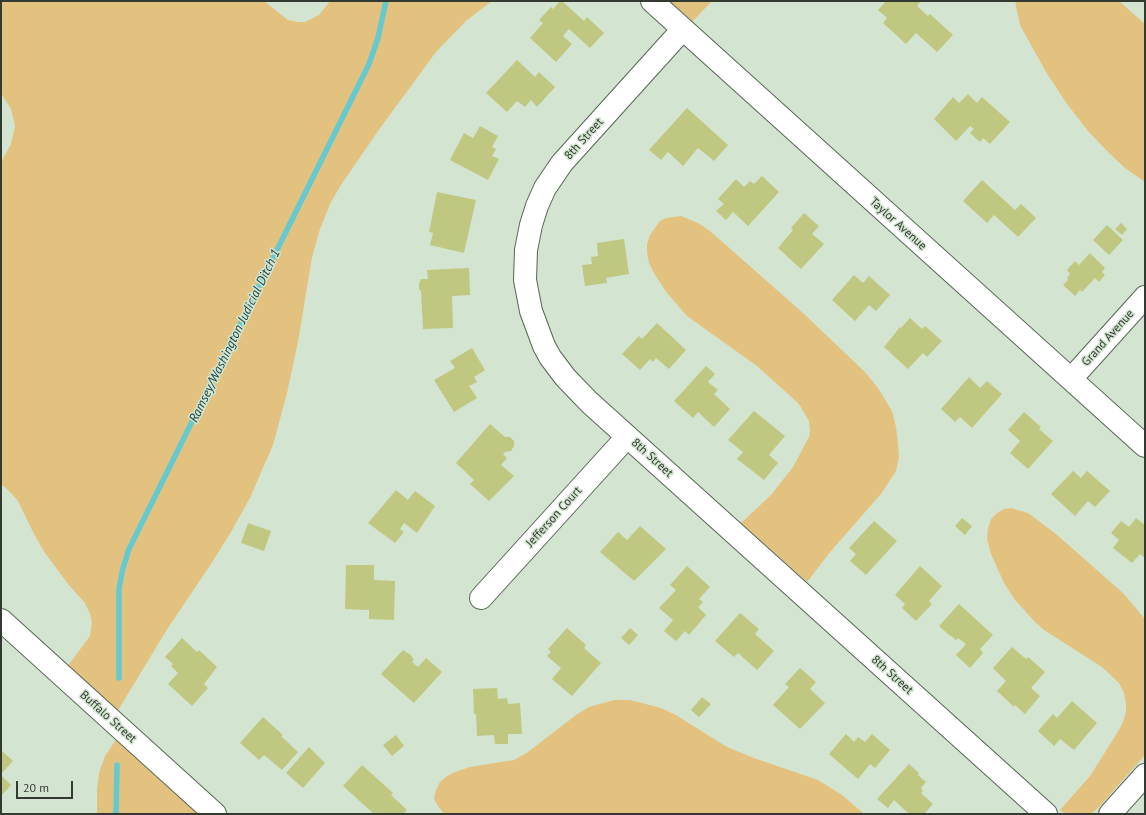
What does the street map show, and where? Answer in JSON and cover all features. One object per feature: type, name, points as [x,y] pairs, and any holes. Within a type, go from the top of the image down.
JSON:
[{"type":"street","name":"Taylor Avenue","points":[[652,1],[1145,446]]},
{"type":"street","name":"8th Street","points":[[683,29],[556,171],[545,188],[537,206],[530,225],[524,275],[528,300],[534,322],[547,352],[557,368],[574,388],[1046,814]]},
{"type":"street","name":"Grand Avenue","points":[[1071,380],[1145,297]]},
{"type":"street","name":"Jefferson Court","points":[[481,598],[627,437]]},
{"type":"street","name":"Buffalo Street","points":[[1,620],[215,814]]},
{"type":"street","points":[[1110,814],[1145,775]]},
{"type":"shaded area","points":[[1,1],[264,1],[288,20],[305,22],[319,15],[330,1],[492,1],[466,21],[436,52],[378,131],[331,202],[320,229],[312,257],[298,342],[287,393],[273,445],[251,496],[231,532],[166,631],[117,712],[67,667],[90,636],[92,622],[90,614],[85,603],[68,584],[45,553],[18,501],[1,484],[1,162],[11,144],[15,126],[11,109],[1,93]]},
{"type":"shaded area","points":[[663,1],[712,1],[689,25]]},
{"type":"shaded area","points":[[1015,1],[1119,1],[1145,24],[1145,182],[1125,168],[1108,152],[1088,131],[1067,104],[1046,72],[1020,25]]},
{"type":"shaded area","points":[[681,216],[698,223],[710,231],[803,313],[865,372],[878,388],[892,411],[896,427],[899,457],[896,471],[881,494],[831,551],[807,582],[741,523],[771,495],[793,467],[809,437],[809,421],[799,404],[757,366],[687,316],[667,293],[655,275],[649,263],[647,253],[647,244],[650,235],[660,221],[666,218]]},
{"type":"shaded area","points":[[1011,508],[1028,513],[1056,534],[1124,594],[1145,619],[1145,755],[1091,814],[1066,814],[1060,810],[1090,776],[1119,730],[1126,712],[1124,693],[1119,683],[1102,667],[1044,630],[1034,621],[1015,600],[1004,583],[991,554],[987,539],[988,528],[991,519],[997,513],[1004,509]]},
{"type":"shaded area","points":[[614,700],[630,700],[661,708],[676,715],[727,747],[818,780],[842,795],[864,814],[444,814],[436,803],[434,798],[436,790],[440,782],[447,776],[470,767],[514,760],[528,752],[576,715],[589,707]]},
{"type":"shaded area","points":[[117,738],[200,814],[97,814],[99,773],[105,756]]},
{"type":"building","points":[[560,1],[562,1],[584,21],[587,17],[604,33],[590,48],[569,29],[563,36],[572,44],[556,62],[530,38],[543,23],[539,20],[551,7],[553,9]]},
{"type":"building","points":[[886,1],[921,1],[917,6],[928,16],[930,14],[953,35],[937,52],[916,33],[906,44],[883,23],[887,18],[878,10]]},
{"type":"building","points":[[517,60],[535,77],[539,72],[555,87],[537,107],[531,100],[525,107],[517,101],[507,112],[486,93]]},
{"type":"building","points":[[968,94],[977,103],[982,97],[1010,122],[990,144],[983,138],[980,142],[970,133],[974,129],[970,126],[956,141],[934,119],[953,97],[959,103]]},
{"type":"building","points":[[687,108],[728,145],[714,161],[698,148],[683,166],[668,152],[661,160],[649,150]]},
{"type":"building","points":[[480,126],[498,136],[492,147],[496,149],[492,156],[499,159],[488,180],[450,160],[464,133],[473,138]]},
{"type":"building","points":[[762,176],[779,192],[748,226],[733,212],[726,220],[716,211],[724,204],[718,199],[736,179],[744,187],[750,181],[754,184]]},
{"type":"building","points":[[982,180],[1015,210],[1021,204],[1036,218],[1018,237],[994,215],[987,223],[963,201]]},
{"type":"building","points":[[437,192],[476,200],[464,253],[430,245],[433,233],[429,232]]},
{"type":"building","points":[[804,213],[819,226],[812,234],[824,244],[801,269],[778,248],[793,230],[791,228]]},
{"type":"building","points":[[1121,223],[1127,229],[1122,235],[1115,229]]},
{"type":"building","points":[[1107,225],[1123,240],[1109,255],[1093,240]]},
{"type":"building","points":[[624,239],[629,274],[606,278],[607,283],[585,286],[582,265],[592,264],[591,257],[598,256],[597,243]]},
{"type":"building","points":[[1090,253],[1105,268],[1102,272],[1105,275],[1099,282],[1095,278],[1082,292],[1080,290],[1075,296],[1063,285],[1068,280],[1067,278],[1070,274],[1067,270],[1075,261],[1079,265]]},
{"type":"building","points":[[469,268],[470,295],[452,296],[453,328],[423,329],[421,291],[419,289],[419,283],[421,279],[428,279],[427,270]]},
{"type":"building","points":[[854,275],[863,283],[869,276],[890,295],[876,311],[869,305],[855,321],[832,300]]},
{"type":"building","points":[[910,318],[922,329],[925,326],[942,341],[927,357],[923,353],[908,369],[884,347],[900,327],[901,328]]},
{"type":"building","points":[[657,323],[686,350],[669,369],[656,358],[653,362],[650,359],[640,370],[622,354],[639,336],[642,339]]},
{"type":"building","points":[[472,348],[485,370],[474,377],[477,382],[469,386],[477,398],[454,412],[434,380],[455,368],[450,361]]},
{"type":"building","points":[[706,366],[715,374],[708,382],[718,390],[714,394],[730,409],[714,427],[698,412],[693,418],[674,401]]},
{"type":"building","points":[[969,377],[980,388],[987,381],[1002,394],[972,428],[960,417],[955,422],[941,409]]},
{"type":"building","points":[[754,411],[785,436],[769,455],[778,463],[764,480],[737,459],[743,452],[728,440]]},
{"type":"building","points":[[1024,412],[1041,427],[1039,429],[1053,441],[1028,469],[1010,453],[1020,441],[1008,430]]},
{"type":"building","points":[[490,424],[505,437],[510,437],[514,441],[514,446],[511,451],[503,454],[507,458],[501,465],[514,476],[489,501],[470,484],[474,480],[456,463]]},
{"type":"building","points":[[1073,471],[1081,478],[1087,471],[1110,491],[1095,507],[1088,501],[1075,516],[1051,494]]},
{"type":"building","points":[[396,490],[408,500],[415,491],[435,506],[417,533],[404,523],[400,529],[404,532],[395,543],[368,523]]},
{"type":"building","points":[[962,518],[972,526],[965,535],[955,526]]},
{"type":"building","points":[[1136,518],[1145,525],[1145,558],[1140,554],[1132,563],[1113,548],[1119,540],[1111,533],[1121,521],[1129,527]]},
{"type":"building","points":[[874,521],[897,541],[866,575],[850,561],[856,554],[849,548]]},
{"type":"building","points":[[248,523],[271,531],[264,551],[241,543]]},
{"type":"building","points":[[640,526],[666,549],[634,581],[600,552],[618,532],[627,540]]},
{"type":"building","points":[[346,565],[374,565],[374,580],[395,581],[394,620],[369,619],[369,610],[345,609]]},
{"type":"building","points":[[687,566],[710,587],[699,599],[703,602],[698,607],[706,615],[689,635],[685,631],[676,641],[664,631],[673,620],[659,608],[676,590],[670,585]]},
{"type":"building","points":[[920,566],[942,586],[929,601],[932,604],[916,621],[902,608],[905,604],[895,595]]},
{"type":"building","points":[[959,604],[993,635],[980,649],[983,653],[970,668],[956,655],[966,644],[958,638],[956,640],[950,636],[939,626]]},
{"type":"building","points":[[740,613],[759,629],[755,634],[774,651],[757,670],[738,653],[734,657],[715,641]]},
{"type":"building","points":[[567,628],[586,645],[584,648],[601,663],[572,696],[552,679],[561,668],[547,656],[551,652],[548,649]]},
{"type":"building","points":[[630,628],[638,635],[629,645],[621,638]]},
{"type":"building","points":[[182,638],[197,652],[199,650],[217,667],[204,684],[208,688],[192,706],[168,684],[178,673],[171,666],[173,664],[165,657]]},
{"type":"building","points":[[1012,647],[1026,659],[1028,657],[1045,672],[1031,688],[1040,696],[1025,714],[1015,705],[1014,707],[997,691],[1006,681],[993,668]]},
{"type":"building","points":[[403,650],[411,655],[414,660],[412,662],[418,667],[426,658],[442,672],[414,703],[381,674]]},
{"type":"building","points":[[800,668],[816,682],[810,689],[825,703],[800,729],[773,705],[789,687],[785,684]]},
{"type":"building","points":[[497,688],[498,699],[507,698],[508,704],[520,703],[522,734],[508,734],[508,744],[495,744],[494,735],[477,736],[473,689]]},
{"type":"building","points":[[702,697],[711,704],[699,717],[691,710]]},
{"type":"building","points":[[1072,701],[1097,723],[1074,750],[1060,739],[1054,746],[1038,731],[1053,714],[1057,718]]},
{"type":"building","points":[[263,717],[283,735],[281,736],[298,752],[282,770],[264,755],[259,760],[240,743]]},
{"type":"building","points":[[846,734],[854,742],[858,737],[865,742],[872,734],[890,750],[875,768],[870,764],[858,779],[829,754]]},
{"type":"building","points":[[396,735],[404,746],[392,756],[383,745]]},
{"type":"building","points":[[309,747],[325,763],[303,788],[286,773]]},
{"type":"building","points":[[1,750],[13,761],[1,774]]},
{"type":"building","points":[[909,764],[926,782],[921,788],[923,791],[921,793],[933,804],[924,814],[909,814],[894,800],[888,808],[877,799]]},
{"type":"building","points":[[362,765],[393,793],[391,795],[407,810],[403,814],[378,814],[376,812],[374,814],[343,786]]},
{"type":"building","points":[[1,775],[11,785],[1,796]]},
{"type":"waterway","name":"Ramsey/Washington Judicial Ditch 1","points":[[119,678],[119,588],[129,549],[369,64],[378,38],[386,1]]},
{"type":"waterway","name":"Ramsey/Washington Judicial Ditch 1","points":[[116,814],[117,765]]}]
